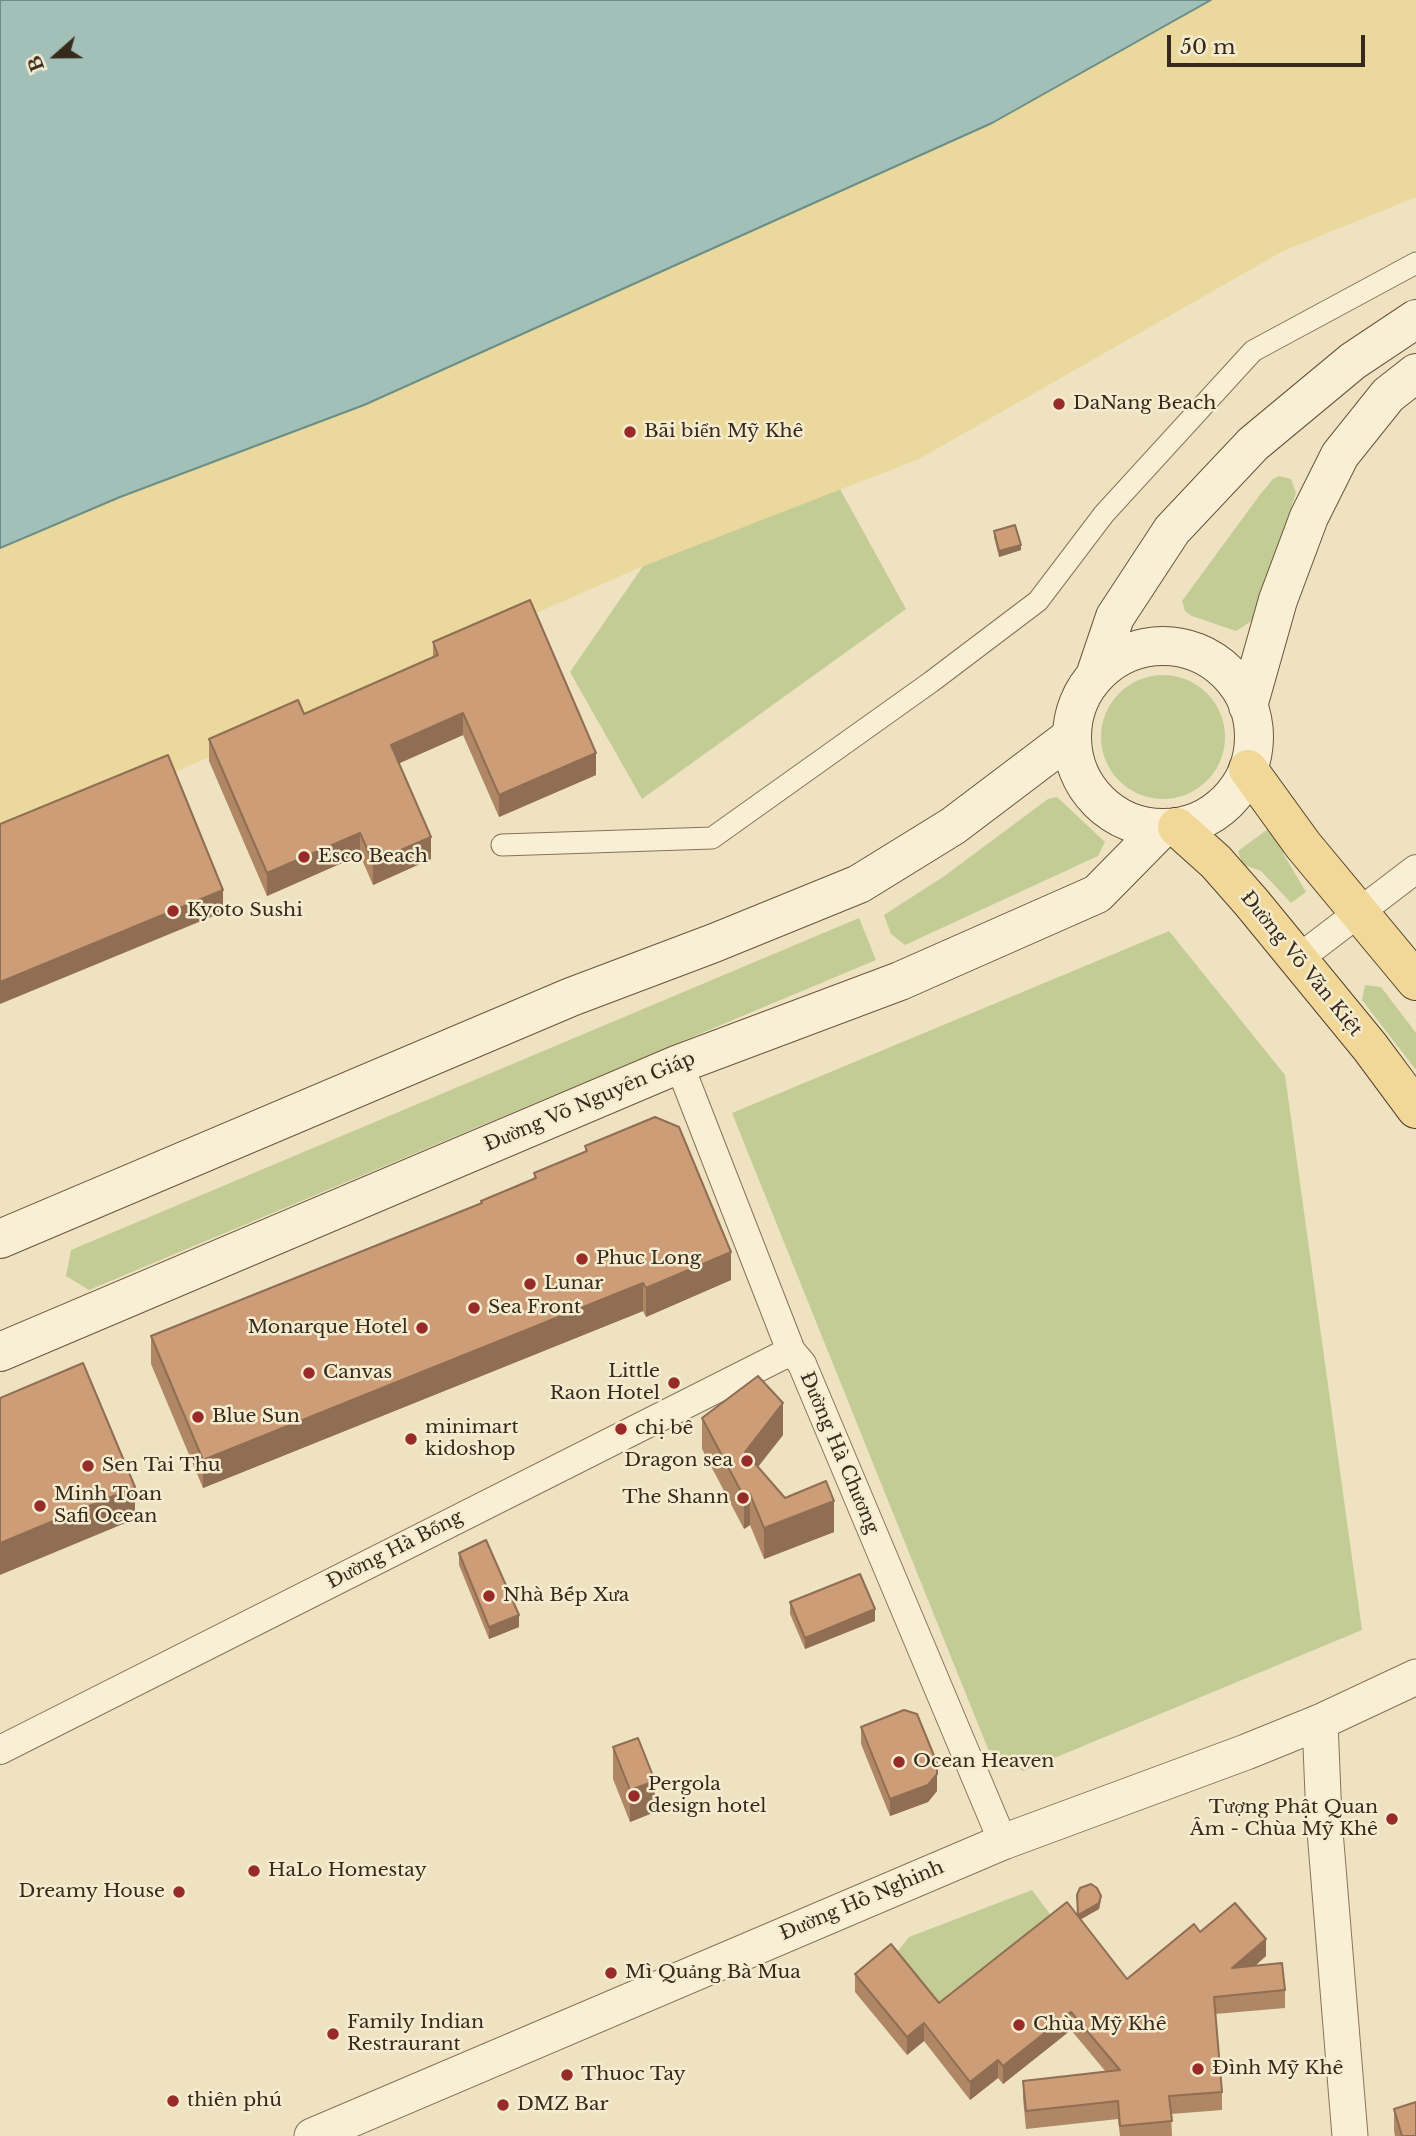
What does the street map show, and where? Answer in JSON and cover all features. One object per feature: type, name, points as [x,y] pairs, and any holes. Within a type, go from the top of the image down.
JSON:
[{"type":"main road","points":[[1095,676],[1128,652],[1165,645],[1203,654],[1233,678],[1248,706],[1254,744],[1248,769],[1237,790],[1221,808],[1200,821],[1169,828],[1134,824],[1109,810],[1089,790],[1076,764],[1072,736],[1079,704],[1095,676],[1115,617],[1172,530],[1253,444],[1353,362],[1416,319]]},
{"type":"main road","points":[[1248,706],[1278,600],[1309,517],[1340,455],[1388,395],[1416,373]]},
{"type":"main road","points":[[0,1239],[571,997],[859,884],[953,826],[1072,736]]},
{"type":"main road","points":[[1248,769],[1303,845],[1416,981]]},
{"type":"main road","name":"Đường Võ Văn Kiệt","points":[[1169,828],[1216,862],[1370,1047],[1416,1109]]},
{"type":"main road","name":"Đường Võ Nguyên Giáp","points":[[0,1352],[679,1064],[900,981],[1097,894],[1169,828]]},
{"type":"street","points":[[502,845],[712,838],[931,682],[1038,601],[1104,514],[1253,351],[1416,263]]},
{"type":"street","points":[[1298,959],[1416,869]]},
{"type":"street","name":"Đường Hà Chương","points":[[679,1064],[804,1356],[1003,1842]]},
{"type":"street","name":"Đường Hà Bổng","points":[[0,1750],[804,1356]]},
{"type":"street","name":"Đường Hồ Nghinh","points":[[312,2136],[1003,1842],[1246,1752],[1416,1677]]},
{"type":"street","points":[[1320,1721],[1324,1819],[1350,2136]]},
{"type":"green space","points":[[1279,476],[1291,479],[1296,493],[1253,620],[1236,631],[1192,616],[1185,611],[1182,601],[1259,496],[1273,479]]},
{"type":"green space","points":[[840,489],[906,609],[642,799],[570,672],[643,566]]},
{"type":"green space","points":[[1163,675],[1187,680],[1207,693],[1220,713],[1225,737],[1220,761],[1207,781],[1187,794],[1163,799],[1139,794],[1119,781],[1106,761],[1101,737],[1106,713],[1119,693],[1139,680]]},
{"type":"green space","points":[[1057,797],[1105,842],[1098,856],[905,945],[891,934],[884,915],[943,877],[1048,799]]},
{"type":"green space","points":[[1268,829],[1280,833],[1284,855],[1306,892],[1291,903],[1261,871],[1242,864],[1238,851]]},
{"type":"green space","points":[[859,918],[876,960],[89,1290],[66,1276],[71,1250]]},
{"type":"green space","points":[[1169,931],[1285,1075],[1362,1630],[1023,1771],[988,1749],[732,1113]]},
{"type":"green space","points":[[1365,985],[1381,987],[1416,1033],[1416,1070],[1362,1000]]},
{"type":"green space","points":[[1032,1890],[1055,1921],[940,2007],[897,1952],[909,1937]]},
{"type":"sand","name":"Bãi biển Mỹ Khê","points":[[1211,0],[1416,0],[1416,197],[1283,251],[919,459],[643,566],[0,849],[0,548],[120,497],[364,405],[992,123]]},
{"type":"water","points":[[0,0],[1211,0],[992,123],[364,405],[120,497],[0,548]]},
{"type":"building","points":[[1015,525],[1021,545],[999,551],[994,531]]},
{"type":"building","points":[[530,600],[596,753],[499,795],[463,713],[391,745],[431,837],[373,862],[360,833],[267,873],[209,739],[298,700],[304,714],[438,655],[433,642]]},
{"type":"building","points":[[168,755],[223,890],[0,982],[0,824]]},
{"type":"building","points":[[655,1117],[679,1127],[731,1252],[646,1288],[643,1283],[203,1460],[151,1336],[482,1203],[481,1201],[536,1178],[534,1173],[587,1151],[585,1146]]},
{"type":"building","points":[[83,1363],[135,1487],[0,1543],[0,1398]]},
{"type":"building","points":[[758,1376],[783,1403],[745,1452],[785,1498],[826,1481],[834,1501],[764,1528],[750,1494],[744,1497],[702,1418]]},
{"type":"building","name":"Nhà Bếp Xưa","points":[[486,1540],[519,1615],[489,1627],[459,1553]]},
{"type":"building","points":[[860,1574],[875,1609],[805,1638],[790,1602]]},
{"type":"building","name":"Ocean Heaven","points":[[904,1710],[917,1714],[937,1763],[937,1774],[928,1785],[890,1799],[861,1727]]},
{"type":"building","points":[[638,1738],[655,1781],[630,1790],[613,1747]]},
{"type":"building","points":[[1091,1884],[1101,1896],[1099,1903],[1078,1915],[1077,1895],[1080,1888]]},
{"type":"building","points":[[1067,1902],[1127,1979],[1194,1924],[1200,1932],[1235,1903],[1266,1939],[1232,1968],[1282,1963],[1285,1990],[1214,1997],[1222,2092],[1169,2096],[1172,2121],[1120,2126],[1118,2101],[1026,2111],[1023,2081],[1120,2070],[1071,2012],[1003,2066],[998,2060],[970,2082],[924,2023],[907,2037],[855,1974],[891,1944],[939,2003]]},
{"type":"building","points":[[1416,2102],[1416,2136],[1402,2136],[1394,2109]]},
{"type":"place","name":"DaNang Beach","points":[[1059,404]]},
{"type":"place","name":"Bãi biển Mỹ Khê","points":[[630,432]]},
{"type":"place","name":"Esco Beach","points":[[304,857]]},
{"type":"place","name":"Kyoto Sushi","points":[[173,911]]},
{"type":"place","name":"Phuc Long","points":[[582,1259]]},
{"type":"place","name":"Lunar","points":[[530,1284]]},
{"type":"place","name":"Sea Front","points":[[474,1308]]},
{"type":"place","name":"Monarque Hotel","points":[[422,1328]]},
{"type":"place","name":"Canvas","points":[[309,1373]]},
{"type":"place","name":"Little Raon Hotel","points":[[674,1383]]},
{"type":"place","name":"Blue Sun","points":[[198,1417]]},
{"type":"place","name":"chị bê","points":[[621,1429]]},
{"type":"place","name":"minimart kidoshop","points":[[411,1439]]},
{"type":"place","name":"Dragon sea","points":[[747,1461]]},
{"type":"place","name":"Sen Tai Thu","points":[[88,1466]]},
{"type":"place","name":"The Shann","points":[[743,1498]]},
{"type":"place","name":"Minh Toan Safi Ocean","points":[[40,1506]]},
{"type":"place","name":"Nhà Bếp Xưa","points":[[489,1596]]},
{"type":"place","name":"Ocean Heaven","points":[[899,1762]]},
{"type":"place","name":"Pergola design hotel","points":[[634,1796]]},
{"type":"place","name":"Tượng Phật Quan Âm - Chùa Mỹ Khê","points":[[1392,1819]]},
{"type":"place","name":"HaLo Homestay","points":[[254,1871]]},
{"type":"place","name":"Dreamy House","points":[[179,1892]]},
{"type":"place","name":"Mì Quảng Bà Mua","points":[[611,1973]]},
{"type":"place","name":"Chùa Mỹ Khê","points":[[1019,2025]]},
{"type":"place","name":"Family Indian Restraurant","points":[[333,2034]]},
{"type":"place","name":"Đình Mỹ Khê","points":[[1198,2069]]},
{"type":"place","name":"Thuoc Tay","points":[[567,2075]]},
{"type":"place","name":"thiên phú","points":[[173,2101]]},
{"type":"place","name":"DMZ Bar","points":[[503,2105]]}]
